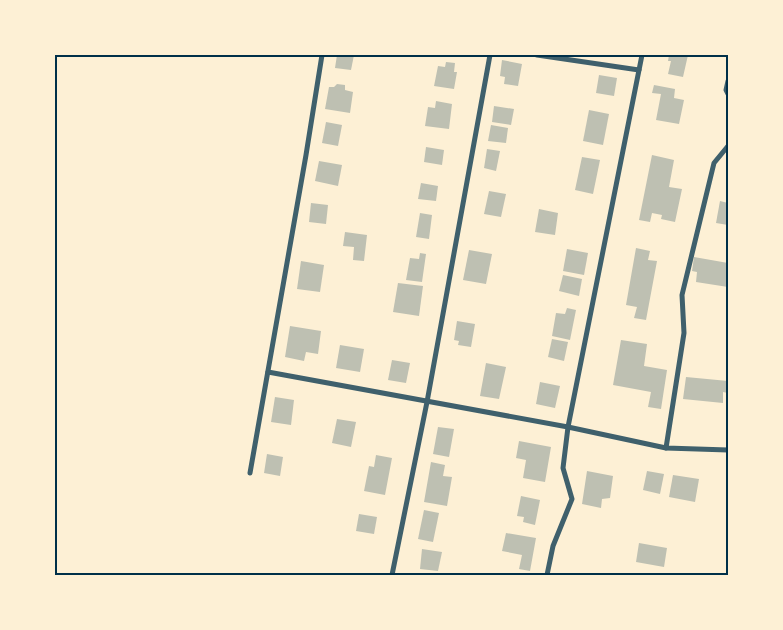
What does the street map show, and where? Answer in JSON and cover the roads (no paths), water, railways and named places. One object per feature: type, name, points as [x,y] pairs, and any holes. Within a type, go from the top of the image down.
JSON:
[{"type":"street","points":[[250,473],[322,55]]},
{"type":"street","points":[[392,575],[427,402],[490,55]]},
{"type":"street","points":[[537,55],[639,70]]},
{"type":"street","points":[[547,575],[553,546],[572,499],[563,468],[568,427],[642,55]]},
{"type":"street","points":[[728,81],[726,90],[728,94]]},
{"type":"street","points":[[666,448],[684,333],[682,295],[714,163],[728,146]]},
{"type":"street","points":[[268,372],[568,427],[666,448],[728,450]]}]
